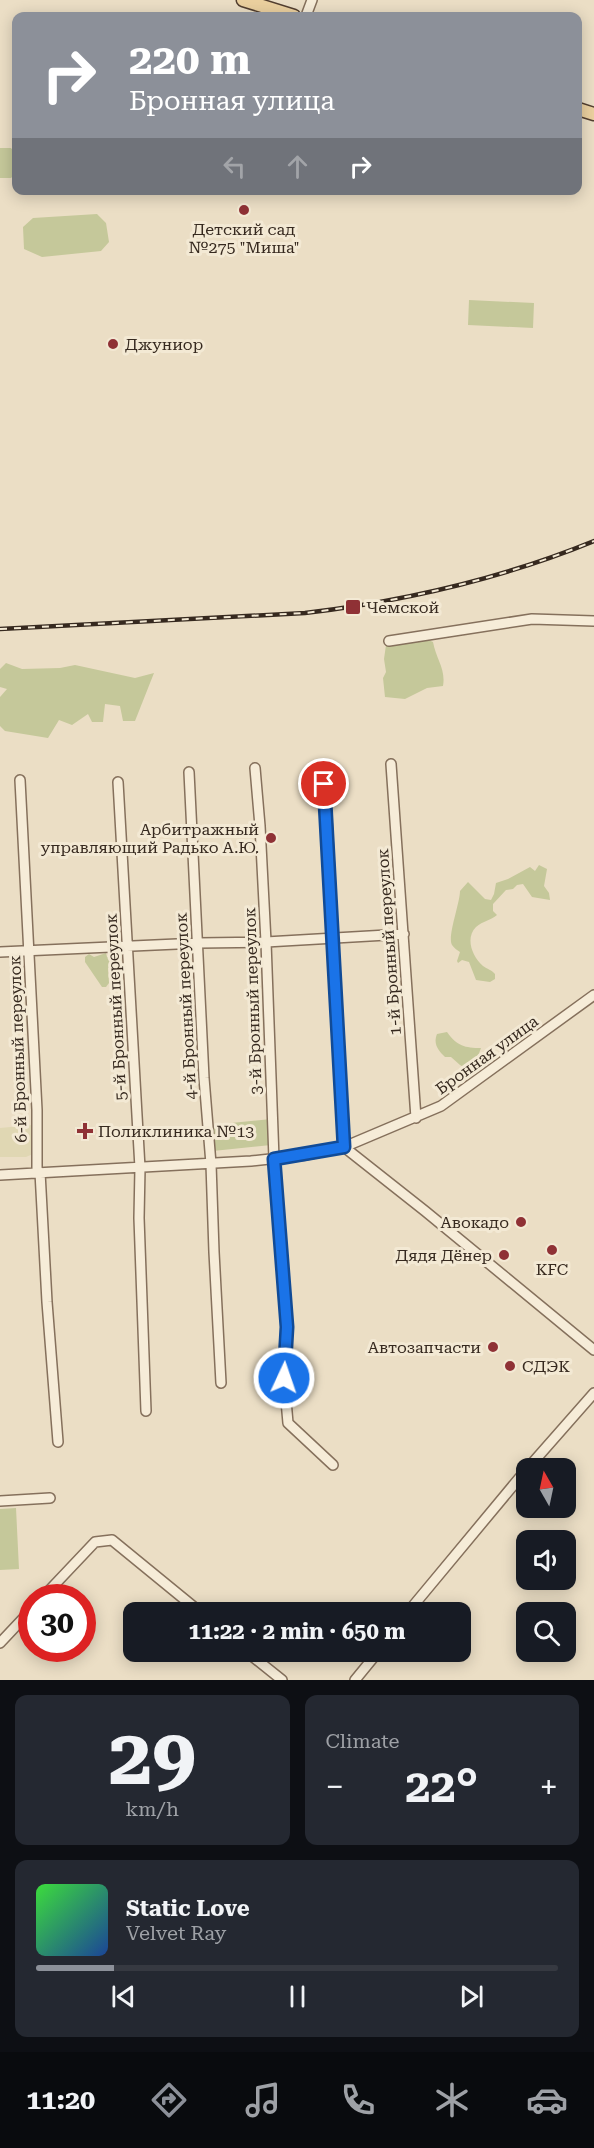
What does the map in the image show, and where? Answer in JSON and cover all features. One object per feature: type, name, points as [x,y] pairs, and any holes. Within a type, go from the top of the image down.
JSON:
[{"type":"main road","points":[[243,0],[281,12]]},
{"type":"street","points":[[388,641],[532,619],[594,621]]},
{"type":"street","name":"1-й Бронный переулок","points":[[391,764],[416,1118]]},
{"type":"street","points":[[322,765],[344,1147],[594,1350]]},
{"type":"street","name":"3-й Бронный переулок","points":[[255,768],[266,942],[274,1159],[287,1327],[284,1378],[288,1424],[333,1465]]},
{"type":"street","name":"4-й Бронный переулок","points":[[189,772],[221,1383]]},
{"type":"street","name":"6-й Бронный переулок","points":[[20,780],[30,951],[38,1172],[58,1442]]},
{"type":"street","name":"5-й Бронный переулок","points":[[118,782],[140,1168],[139,1218],[146,1411]]},
{"type":"street","points":[[0,952],[266,942],[404,934]]},
{"type":"street","name":"Бронная улица","points":[[0,1175],[274,1159],[344,1147],[441,1106],[594,995]]},
{"type":"street","points":[[537,1458],[594,1393]]},
{"type":"street","points":[[416,1602],[516,1482]]},
{"type":"street","points":[[0,1501],[50,1498]]},
{"type":"street","points":[[55,1584],[95,1542],[112,1540],[188,1602]]},
{"type":"street","points":[[0,1643],[18,1624]]},
{"type":"street","points":[[259,1662],[282,1680]]},
{"type":"street","points":[[355,1680],[370,1662]]},
{"type":"shaded area","points":[[32,1125],[35,1127],[33,1154],[26,1157],[0,1157],[0,1128]]},
{"type":"green space","points":[[0,148],[11,148],[12,177],[0,178]]},
{"type":"green space","points":[[97,214],[106,223],[109,242],[101,251],[42,257],[24,249],[23,227],[33,218]]},
{"type":"green space","points":[[469,300],[534,303],[533,328],[468,325]]},
{"type":"green space","points":[[422,637],[433,642],[442,669],[443,686],[427,688],[405,699],[385,697],[383,678],[386,672],[384,659],[386,645],[399,645]]},
{"type":"green space","points":[[6,663],[22,669],[60,668],[75,665],[135,678],[154,673],[135,721],[123,721],[120,706],[105,704],[103,722],[92,722],[88,714],[72,725],[59,720],[48,738],[5,731],[0,726],[0,697],[7,689],[0,687],[0,669]]},
{"type":"green space","points":[[539,865],[547,869],[544,886],[549,893],[550,900],[532,897],[523,884],[506,890],[493,904],[493,911],[497,915],[476,927],[470,942],[476,957],[483,966],[495,974],[495,979],[490,982],[476,980],[469,962],[462,960],[458,963],[460,952],[451,941],[460,891],[468,882],[485,899],[491,900],[496,883],[530,867],[535,871]]},
{"type":"green space","points":[[118,952],[123,953],[121,959],[108,968],[109,983],[106,987],[102,987],[85,962],[85,957],[89,954],[94,957],[106,953],[107,957],[112,957]]},
{"type":"green space","points":[[447,1032],[462,1045],[481,1048],[472,1072],[451,1057],[445,1057],[438,1049],[437,1034]]},
{"type":"green space","points":[[271,1119],[271,1145],[213,1151],[211,1125]]},
{"type":"green space","points":[[16,1508],[19,1569],[0,1570],[0,1509]]},
{"type":"railway","points":[[0,629],[305,613],[342,608],[452,587],[524,567],[594,541]]},
{"type":"place","name":"Детский сад №275 \"Миша\"","points":[[244,210]]},
{"type":"place","name":"Джуниор","points":[[113,344]]},
{"type":"place","name":"Чемской","points":[[353,607]]},
{"type":"place","name":"Арбитражный управляющий Радько А.Ю.","points":[[271,838]]},
{"type":"place","name":"Поликлиника №13","points":[[85,1131]]},
{"type":"place","name":"Авокадо","points":[[521,1222]]},
{"type":"place","name":"KFC","points":[[552,1250]]},
{"type":"place","name":"Дядя Дёнер","points":[[504,1255]]},
{"type":"place","name":"Автозапчасти","points":[[493,1347]]},
{"type":"place","name":"СДЭК","points":[[510,1366]]},
{"type":"route","points":[[284,1378],[287,1327],[274,1159],[344,1147],[324,784]]}]
